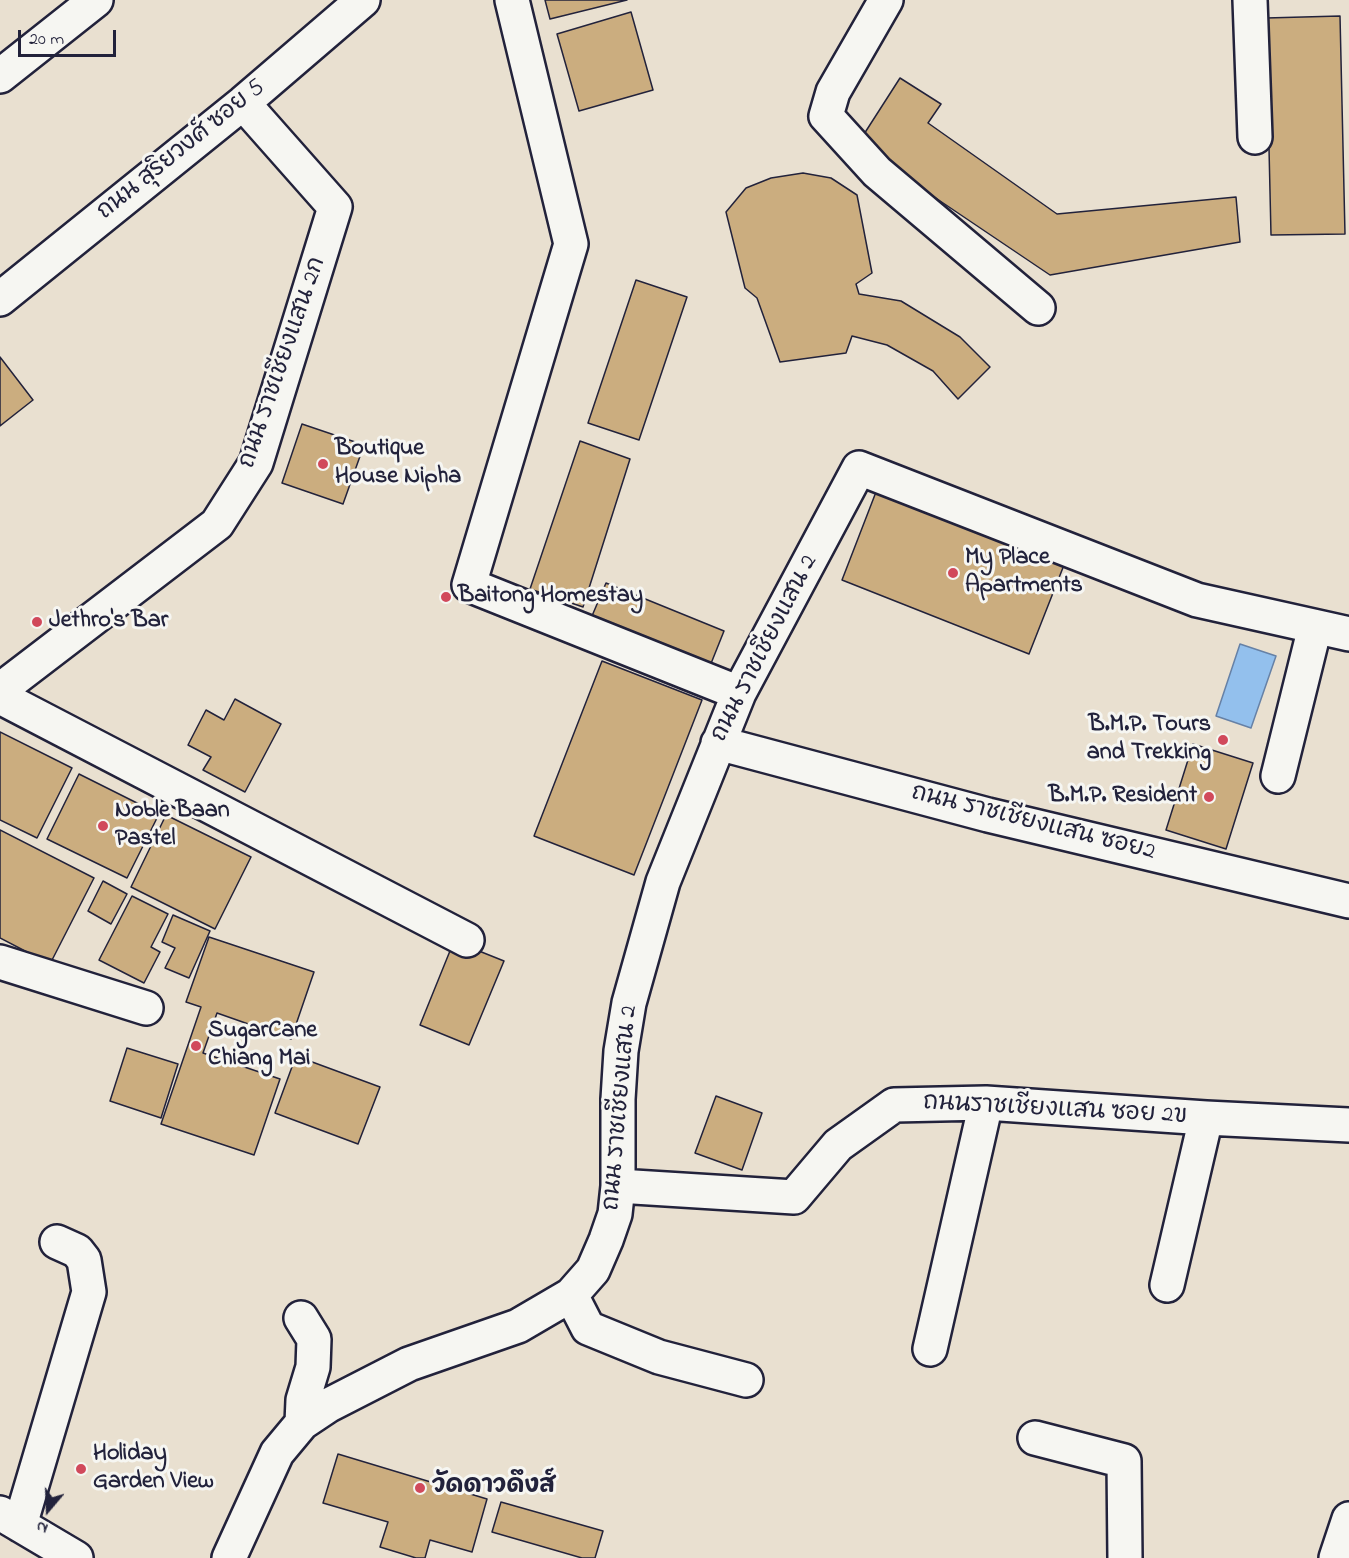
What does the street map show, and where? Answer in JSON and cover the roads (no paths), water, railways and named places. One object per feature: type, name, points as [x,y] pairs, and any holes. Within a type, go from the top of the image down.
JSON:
[{"type":"street","points":[[0,76],[96,0]]},
{"type":"street","name":"ถนน สุริยวงศ์ ซอย 5","points":[[0,299],[243,103],[363,0]]},
{"type":"street","points":[[512,0],[571,244],[468,585],[739,693]]},
{"type":"street","points":[[886,0],[833,92],[826,116],[877,172],[1038,308]]},
{"type":"street","points":[[1250,0],[1255,137]]},
{"type":"street","name":"ถนน ราชเชียงแสน 2ก","points":[[0,690],[217,524],[256,463],[335,207],[243,103]]},
{"type":"street","name":"ถนน ราชเชียงแสน 2","points":[[229,1558],[277,1453],[302,1423],[329,1405],[409,1364],[518,1326],[572,1295],[593,1270],[615,1214],[618,1186],[618,1099],[621,1051],[629,1003],[663,882],[739,693],[859,468],[1197,600],[1316,627]]},
{"type":"street","points":[[1278,776],[1316,627],[1349,634]]},
{"type":"street","points":[[0,698],[467,940]]},
{"type":"street","name":"ถนน ราชเชียงแสน ซอย2","points":[[718,743],[988,815],[1349,901]]},
{"type":"street","points":[[0,962],[146,1008]]},
{"type":"street","points":[[930,1348],[986,1103]]},
{"type":"street","name":"ถนนราชเชียงแสน ซอย 2ข","points":[[618,1186],[794,1197],[838,1145],[894,1105],[986,1103],[1349,1125]]},
{"type":"street","points":[[1167,1285],[1206,1118]]},
{"type":"street","points":[[57,1242],[77,1251],[84,1260],[89,1292],[10,1519],[76,1558]]},
{"type":"street","points":[[572,1295],[588,1328],[659,1357],[746,1380]]},
{"type":"street","points":[[301,1318],[314,1339],[313,1367],[303,1400],[302,1423]]},
{"type":"street","points":[[1035,1438],[1124,1461],[1125,1558]]},
{"type":"street","points":[[1336,1558],[1349,1519]]},
{"type":"water","points":[[1240,644],[1276,656],[1251,728],[1216,716]]},
{"type":"place","name":"Boutique House Nipha","points":[[323,464]]},
{"type":"place","name":"My Place Apartments","points":[[953,573]]},
{"type":"place","name":"Baitong Homestay","points":[[446,597]]},
{"type":"place","name":"Jethro's Bar","points":[[37,622]]},
{"type":"place","name":"B.M.P. Tours and Trekking","points":[[1223,740]]},
{"type":"place","name":"B.M.P. Resident","points":[[1209,797]]},
{"type":"place","name":"Noble Baan Pastel","points":[[103,826]]},
{"type":"place","name":"SugarCane Chiang Mai","points":[[196,1046]]},
{"type":"place","name":"Holiday Garden View","points":[[81,1469]]},
{"type":"place","name":"วัดดาวดึงส์","points":[[420,1488]]}]
